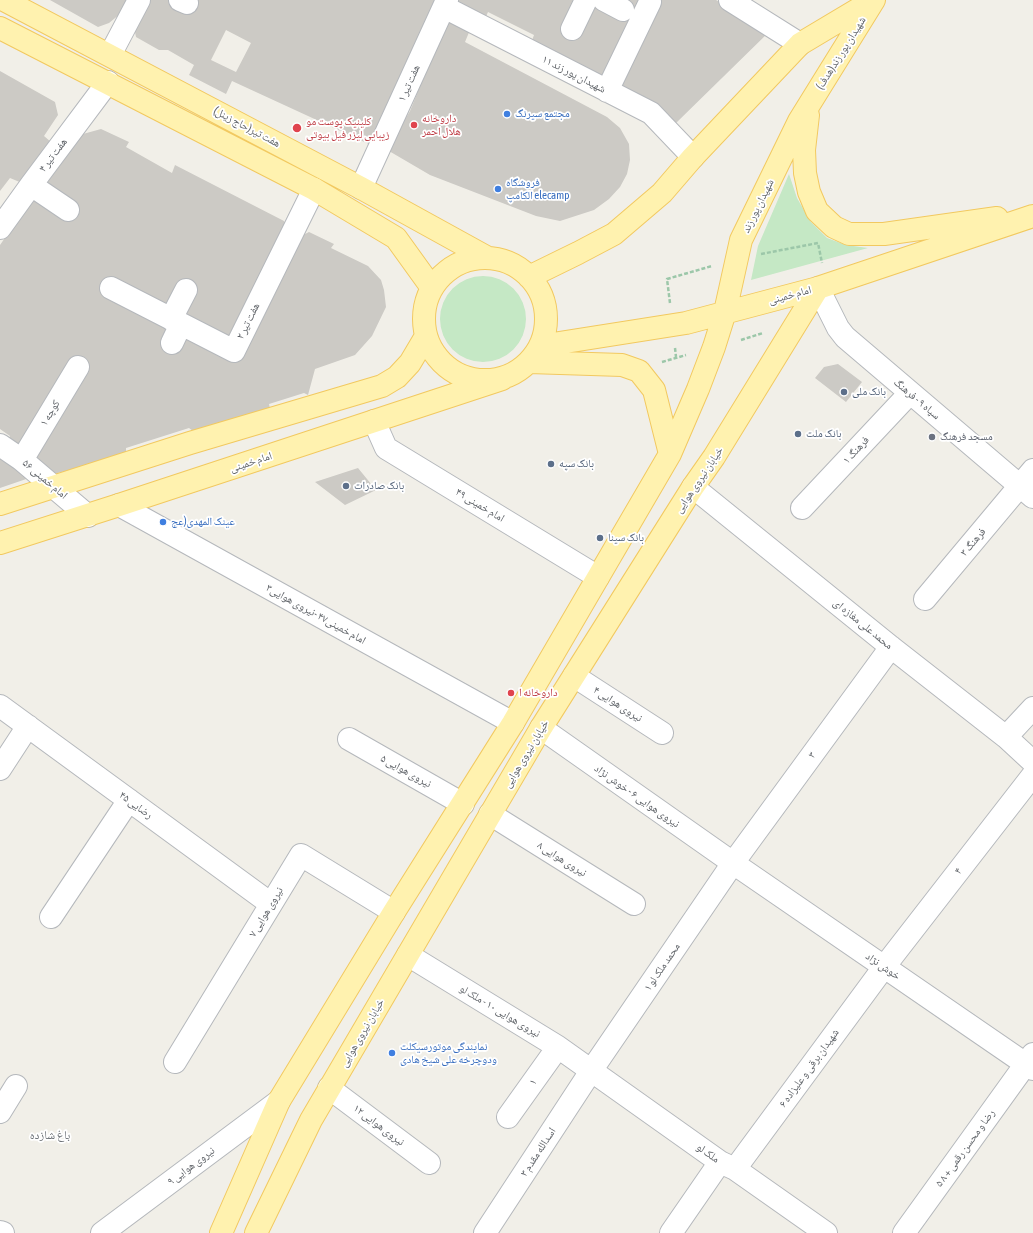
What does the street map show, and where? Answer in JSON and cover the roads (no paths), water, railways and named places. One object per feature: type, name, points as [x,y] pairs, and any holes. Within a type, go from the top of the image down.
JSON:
[{"type":"main road","name":"هفت تیر(حاج زینل)","points":[[4,0],[361,188],[488,258]]},
{"type":"main road","points":[[529,277],[578,254],[614,234],[662,193],[693,157],[800,44],[874,0]]},
{"type":"main road","name":"شهیدان پور زند(هدف)","points":[[808,106],[874,0]]},
{"type":"main road","points":[[0,28],[108,82],[314,189],[396,238],[432,288]]},
{"type":"main road","points":[[808,106],[804,150],[805,173],[809,192],[817,211],[834,227],[849,234],[884,234],[1033,213]]},
{"type":"main road","name":"شهیدان پور زند","points":[[725,312],[742,240],[798,121],[808,106]]},
{"type":"main road","name":"امام خمینی","points":[[535,354],[686,323],[818,288],[1033,216]]},
{"type":"main road","points":[[488,258],[503,260],[517,267],[529,277],[540,292],[545,310],[546,328],[535,354],[517,372],[502,378],[485,381],[470,379],[450,370],[435,355],[426,336],[423,319],[426,303],[432,288],[442,275],[456,265],[471,259],[488,258]]},
{"type":"main road","name":"خیابان نیروی هوایی","points":[[256,1233],[311,1120],[329,1088],[541,728],[693,487],[714,458],[818,288]]},
{"type":"main road","points":[[221,1233],[279,1101],[394,912],[513,723],[670,454],[698,389],[725,312]]},
{"type":"main road","points":[[0,504],[190,444],[382,386],[397,377],[410,363],[426,336]]},
{"type":"main road","points":[[535,354],[622,365],[639,371],[654,390],[670,454]]},
{"type":"main road","name":"امام خمینی","points":[[0,543],[88,516],[502,378]]},
{"type":"street","points":[[110,55],[139,0]]},
{"type":"street","points":[[572,29],[586,0]]},
{"type":"street","points":[[730,0],[800,44]]},
{"type":"street","points":[[607,91],[650,2]]},
{"type":"street","name":"شهیدان پور زند ۱۱","points":[[445,3],[650,113],[693,157]]},
{"type":"street","name":"هفت تیر ۱","points":[[361,188],[445,3]]},
{"type":"street","name":"هفت تیر ۴","points":[[0,228],[108,82]]},
{"type":"street","points":[[31,185],[68,210]]},
{"type":"street","name":"هفت تیر ۲","points":[[111,288],[175,328],[234,351],[314,189]]},
{"type":"street","name":"سپاه ۹ - فرهنگ","points":[[818,288],[838,328],[845,337],[910,393],[1029,484]]},
{"type":"street","points":[[175,328],[186,290]]},
{"type":"street","name":"کوچه ۱","points":[[22,460],[78,367]]},
{"type":"street","name":"فرهنگ ۱","points":[[802,508],[910,393]]},
{"type":"street","name":"امام خمینی ۴۹","points":[[374,421],[386,448],[598,577]]},
{"type":"street","name":"امام خمینی ۵۶","points":[[0,445],[22,460],[88,516]]},
{"type":"street","name":"فرهنگ ۳","points":[[925,599],[1029,484]]},
{"type":"street","name":"محمد علی مغازه ای","points":[[693,487],[891,647],[1006,737],[1033,762]]},
{"type":"street","name":"امام خمینی۴۷ -نیروی هوایی۳","points":[[120,505],[513,723]]},
{"type":"street","name":"۳","points":[[733,863],[891,647]]},
{"type":"street","name":"نیروی هوایی ۴","points":[[574,676],[662,733]]},
{"type":"street","name":"رضایی ۴۵","points":[[0,706],[271,904]]},
{"type":"street","points":[[1006,737],[1033,708]]},
{"type":"street","points":[[0,769],[28,726]]},
{"type":"street","name":"نیروی هوایی ۶ - خوش نژاد","points":[[541,728],[733,863]]},
{"type":"street","name":"نیروی هوایی ۵","points":[[349,739],[463,804]]},
{"type":"street","name":"۴","points":[[884,967],[1033,775]]},
{"type":"street","points":[[51,917],[129,800]]},
{"type":"street","name":"نیروی هوایی ۸","points":[[490,814],[634,904]]},
{"type":"street","name":"نیروی هوایی ۷","points":[[175,1062],[301,855],[394,912]]},
{"type":"street","name":"خوش نژاد","points":[[733,863],[884,967],[1031,1062]]},
{"type":"street","name":"۱ محمد ملک لو","points":[[591,1071],[733,863]]},
{"type":"street","name":"نیروی هوایی ۱۰ - ملک لو","points":[[408,955],[558,1047],[591,1071]]},
{"type":"street","name":"۶ شهیدان برقی و علیزاده","points":[[671,1233],[728,1166],[884,967]]},
{"type":"street","name":"۱","points":[[508,1117],[558,1047]]},
{"type":"street","name":"۵ رضا و محسن رقمی + ۸","points":[[904,1233],[1031,1062]]},
{"type":"street","name":"ملک لو","points":[[591,1071],[826,1233]]},
{"type":"street","name":"۳ اسدالله مقدم","points":[[485,1233],[591,1071]]},
{"type":"street","points":[[0,1112],[16,1086]]},
{"type":"street","name":"نیروی هوایی ۱۲","points":[[329,1088],[429,1163]]},
{"type":"street","name":"نیروی هوایی ۹","points":[[102,1233],[279,1101]]},
{"type":"place","name":"مجتمع سیرنگ","points":[[507,114]]},
{"type":"place","name":"داروخانه هلال احمر","points":[[414,125]]},
{"type":"place","name":"کلینیک پوست مو زیبایی لیزر فیل بیوتی","points":[[297,128]]},
{"type":"place","name":"فروشگاه الکامپ elecamp","points":[[498,189]]},
{"type":"place","name":"بانک ملی","points":[[844,392]]},
{"type":"place","name":"بانک ملت","points":[[798,434]]},
{"type":"place","name":"مسجد فرهنگ","points":[[932,437]]},
{"type":"place","name":"بانک سپه","points":[[551,464]]},
{"type":"place","name":"بانک صادرات","points":[[346,486]]},
{"type":"place","name":"عینک المهدی(عج","points":[[163,522]]},
{"type":"place","name":"بانک سینا","points":[[600,538]]},
{"type":"place","name":"داروخانه ا","points":[[511,693]]},
{"type":"place","name":"نمایندگی موتورسیکلت ودوچرخه علی شیخ هادی","points":[[392,1053]]},
{"type":"district","name":"باغ شازده","points":[[50,1135]]}]
